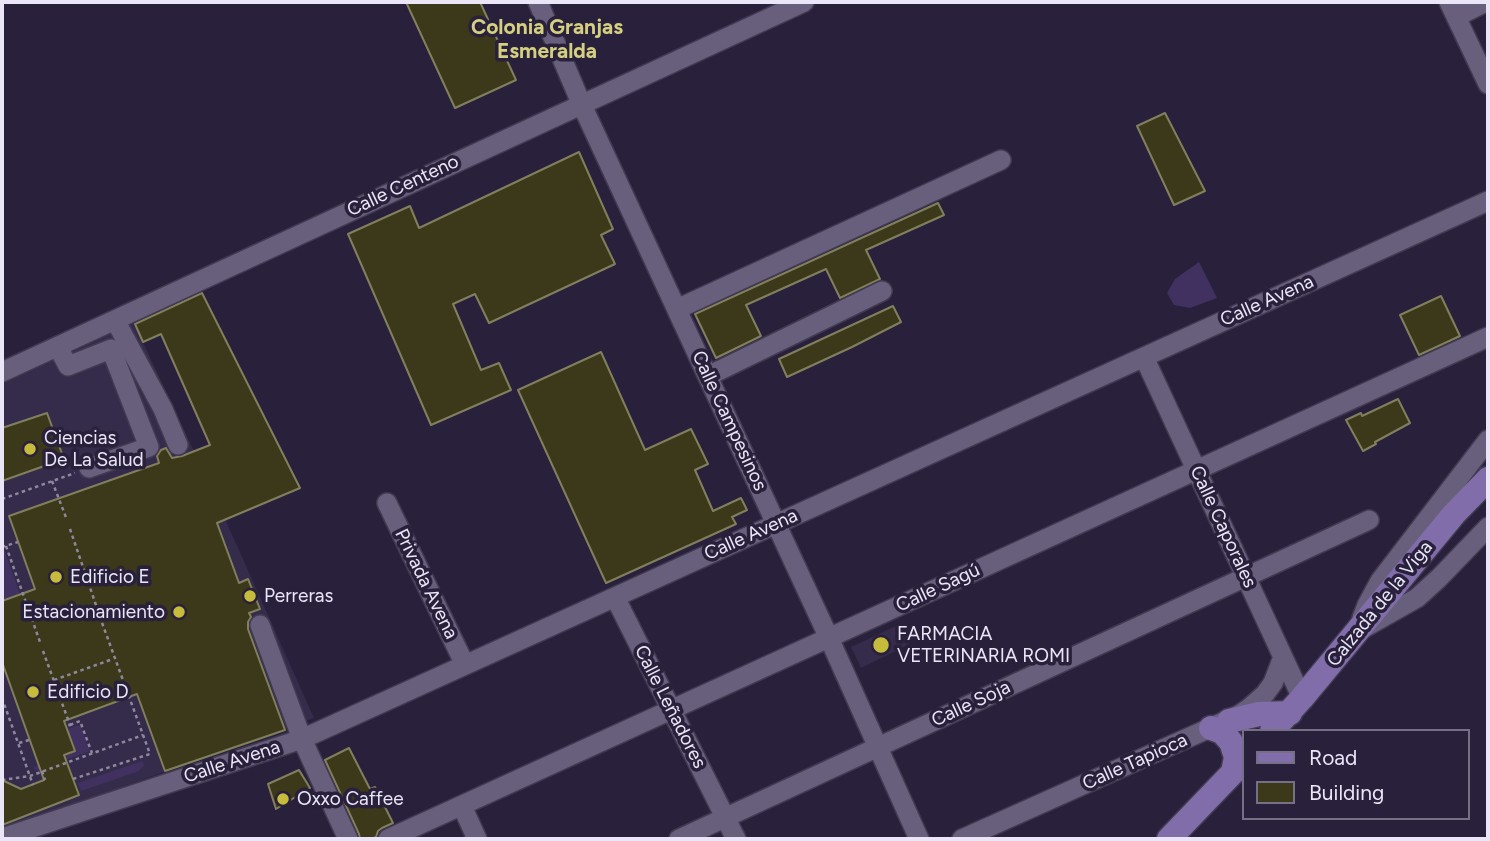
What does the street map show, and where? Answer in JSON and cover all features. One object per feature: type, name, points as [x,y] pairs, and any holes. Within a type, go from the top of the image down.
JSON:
[{"type":"main road","name":"Calzada de la Viga","points":[[1274,729],[1360,630],[1454,514],[1488,480]]},
{"type":"main road","points":[[1169,839],[1238,767],[1231,742],[1222,732],[1220,724],[1296,705]]},
{"type":"street","name":"Calle Campesinos","points":[[538,2],[581,103],[919,839]]},
{"type":"street","name":"Calle Centeno","points":[[2,372],[804,2]]},
{"type":"street","points":[[1486,2],[1452,9],[1488,84]]},
{"type":"street","points":[[677,309],[1001,160]]},
{"type":"street","name":"Calle Avena","points":[[2,838],[302,739],[1488,201]]},
{"type":"street","points":[[708,376],[882,291]]},
{"type":"street","points":[[115,320],[178,444]]},
{"type":"street","name":"Calle Sagú","points":[[388,839],[1488,337]]},
{"type":"street","points":[[58,347],[68,366],[111,349],[149,447],[89,468]]},
{"type":"street","name":"Calle Caporales","points":[[1144,357],[1283,657],[1296,705]]},
{"type":"street","points":[[1360,630],[1367,605],[1380,581],[1488,440]]},
{"type":"street","name":"Privada Avena","points":[[387,503],[465,665]]},
{"type":"street","name":"Calle Soja","points":[[679,839],[1369,520]]},
{"type":"street","points":[[1360,630],[1393,612],[1440,578],[1488,527]]},
{"type":"street","name":"Calle Leñadores","points":[[615,597],[736,839]]},
{"type":"street","points":[[260,625],[302,739],[348,839]]},
{"type":"street","name":"Calle Tapioca","points":[[962,839],[1248,709],[1265,694],[1283,657]]},
{"type":"street","points":[[462,806],[477,839]]},
{"type":"path","points":[[2,499],[89,468]]},
{"type":"path","points":[[52,481],[67,520]]},
{"type":"path","points":[[70,529],[99,611]]},
{"type":"path","points":[[18,542],[4,547],[40,642]]},
{"type":"path","points":[[73,779],[150,754],[101,620]]},
{"type":"path","points":[[43,651],[68,726],[80,721],[92,753]]},
{"type":"path","points":[[54,680],[115,659]]},
{"type":"path","points":[[2,701],[33,785]]},
{"type":"path","points":[[2,780],[30,776],[143,735]]},
{"type":"path","points":[[18,744],[29,740]]},
{"type":"path","points":[[42,771],[45,780]]},
{"type":"shaded area","points":[[1199,262],[1217,298],[1190,308],[1174,305],[1167,293],[1175,279]]},
{"type":"shaded area","points":[[134,323],[314,718],[2,830],[2,383]]},
{"type":"shaded area","points":[[5,552],[20,594],[2,600],[2,553]]},
{"type":"shaded area","name":"FARMACIA VETERINARIA ROMI","points":[[900,624],[910,644],[861,668],[851,647]]},
{"type":"shaded area","points":[[80,725],[90,751],[35,771],[34,767],[75,752],[67,729]]},
{"type":"shaded area","points":[[142,761],[144,765],[139,771],[81,791],[78,783]]},
{"type":"building","points":[[406,2],[480,2],[516,80],[455,108]]},
{"type":"building","points":[[1165,113],[1205,191],[1174,205],[1137,126]]},
{"type":"building","points":[[579,152],[613,229],[601,235],[615,264],[489,323],[475,294],[453,304],[481,370],[499,363],[511,390],[431,425],[348,234],[410,206],[419,228]]},
{"type":"building","points":[[938,203],[944,215],[866,250],[880,279],[840,298],[826,269],[746,305],[761,336],[716,358],[695,314]]},
{"type":"building","points":[[202,293],[300,488],[217,523],[239,583],[248,579],[260,609],[249,613],[251,617],[248,629],[285,730],[165,771],[137,694],[64,721],[75,751],[64,755],[79,795],[2,825],[2,780],[21,789],[44,780],[2,662],[2,601],[35,589],[9,516],[159,463],[157,456],[166,448],[172,458],[210,445],[161,334],[143,342],[135,324]]},
{"type":"building","points":[[1441,296],[1460,336],[1419,355],[1400,315]]},
{"type":"building","points":[[893,306],[901,322],[787,377],[779,359]]},
{"type":"building","points":[[601,352],[645,450],[691,429],[708,464],[695,470],[713,511],[741,498],[747,510],[732,517],[736,524],[606,583],[518,390]]},
{"type":"building","points":[[1398,399],[1410,423],[1363,451],[1346,420],[1361,413],[1362,416]]},
{"type":"building","name":"Ciencias De La Salud","points":[[47,413],[64,459],[2,481],[2,428]]},
{"type":"building","points":[[349,748],[370,789],[375,787],[393,823],[382,828],[376,837],[371,839],[360,839],[325,760]]},
{"type":"building","name":"Oxxo Caffee","points":[[299,770],[310,788],[276,809],[268,784]]},
{"type":"place","name":"Ciencias De La Salud","points":[[30,449]]},
{"type":"place","name":"Edificio E","points":[[56,577]]},
{"type":"place","name":"Perreras","points":[[250,596]]},
{"type":"place","name":"Estacionamiento","points":[[179,612]]},
{"type":"place","name":"FARMACIA VETERINARIA ROMI","points":[[881,645]]},
{"type":"place","name":"Edificio D","points":[[33,692]]},
{"type":"place","name":"Oxxo Caffee","points":[[283,799]]},
{"type":"district","name":"Colonia Granjas Esmeralda","points":[[547,40]]}]
